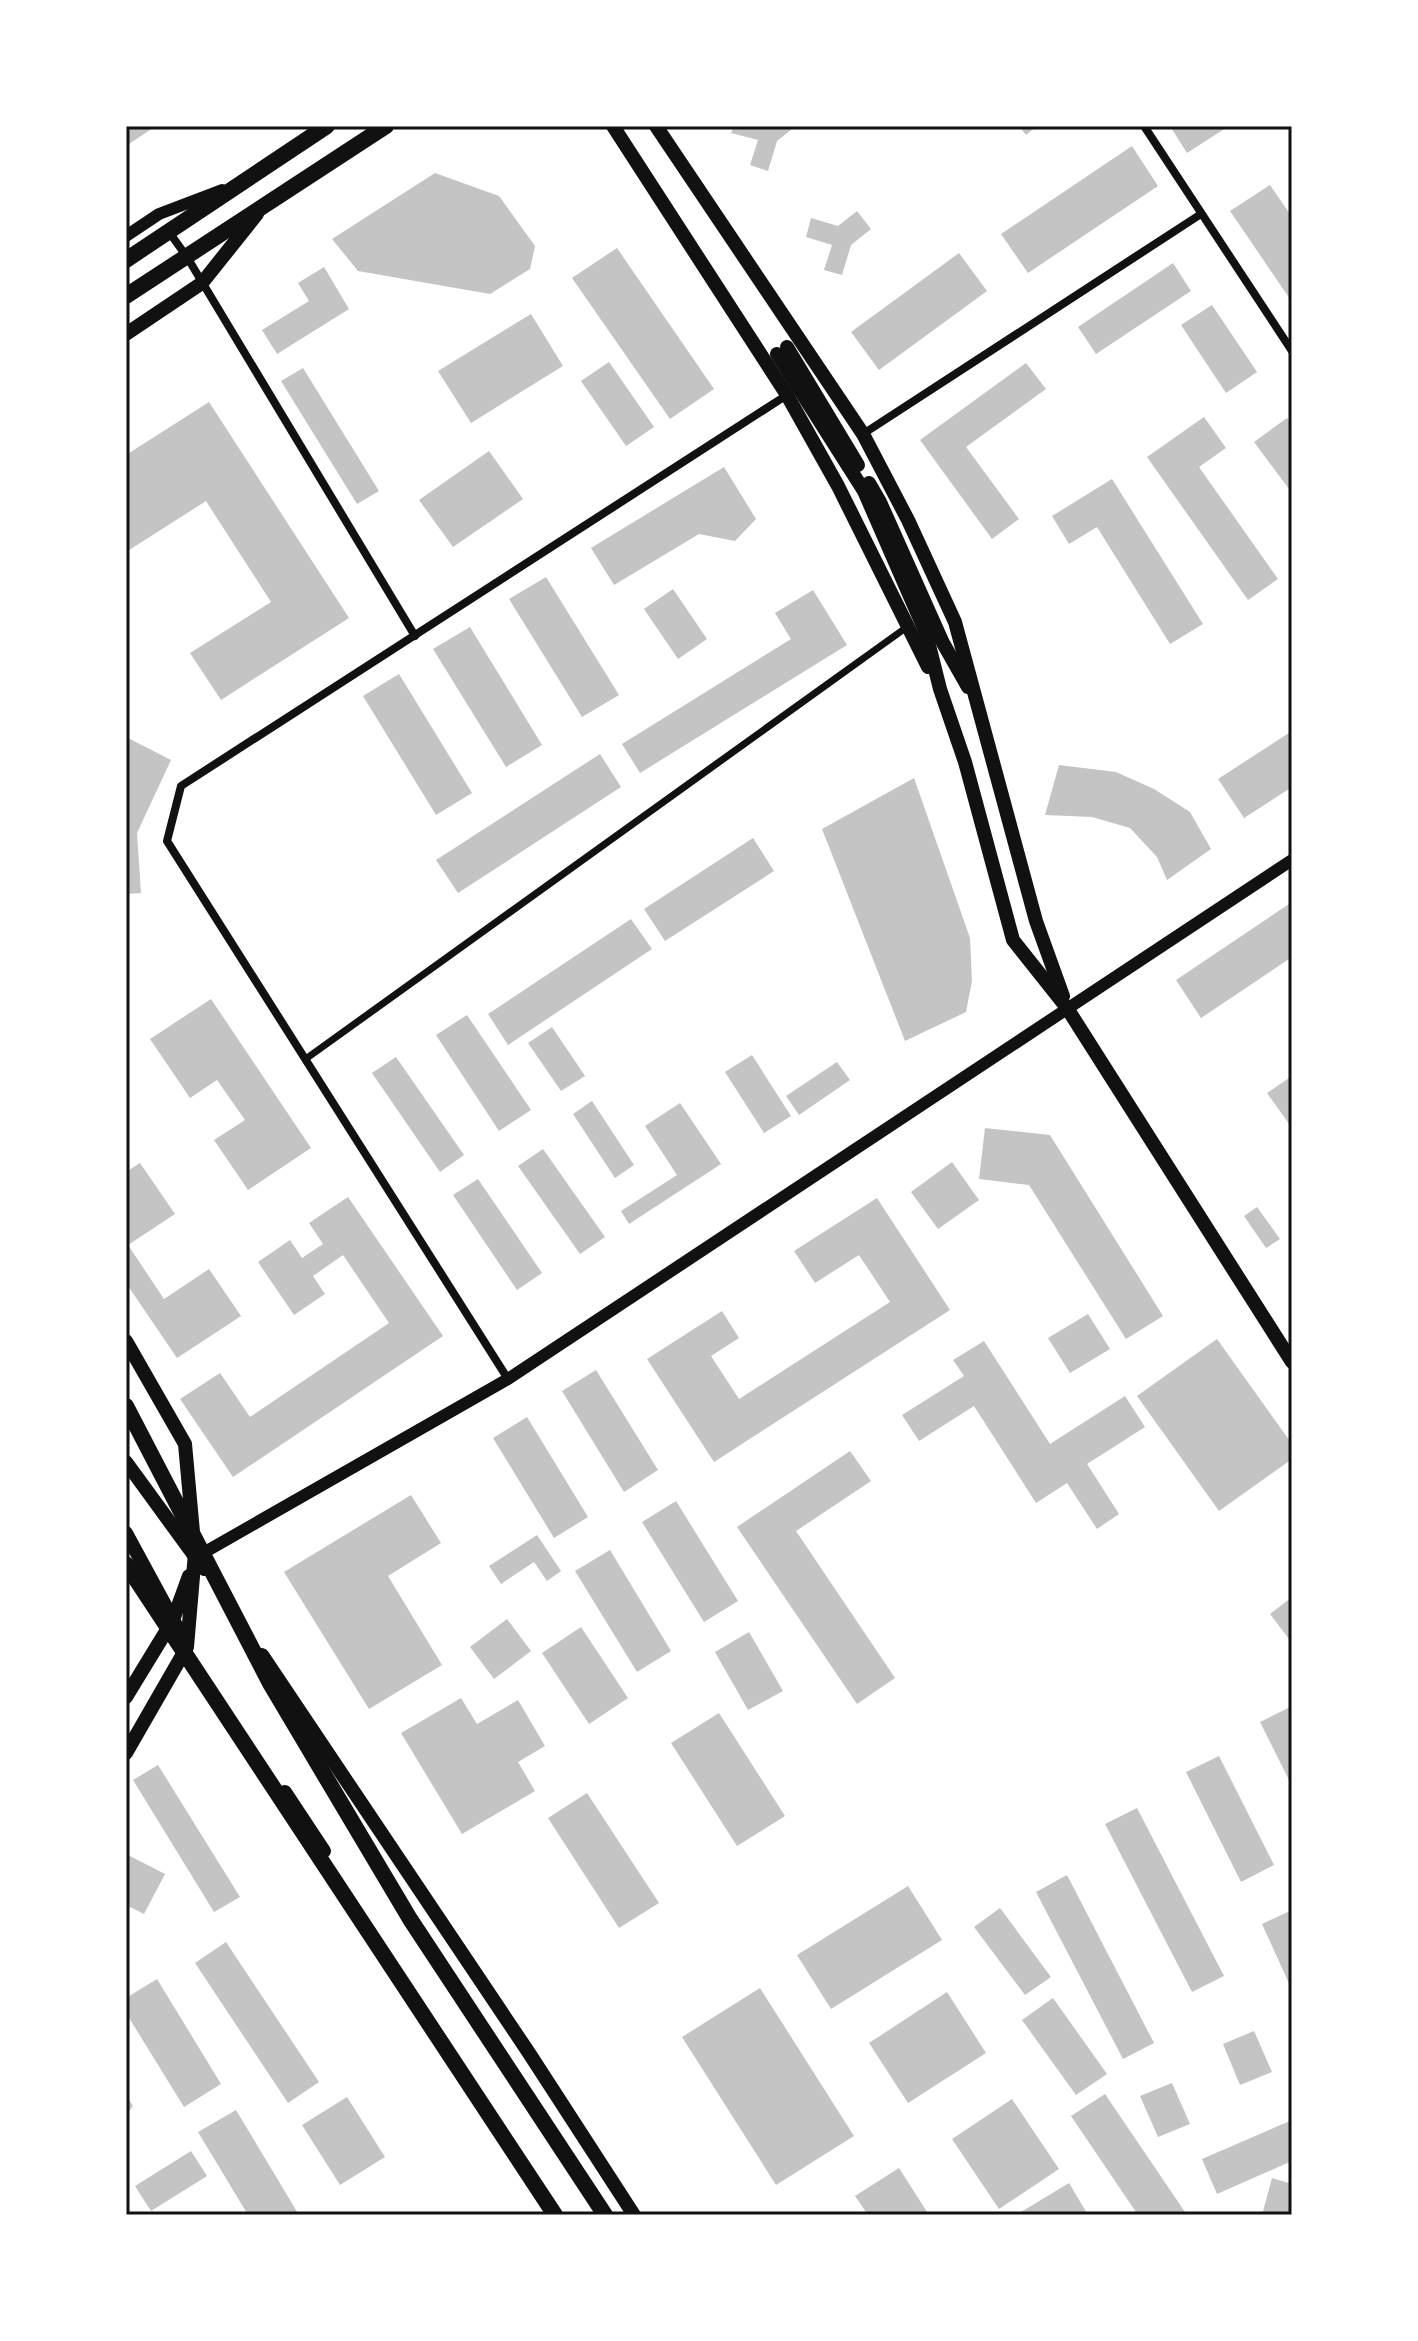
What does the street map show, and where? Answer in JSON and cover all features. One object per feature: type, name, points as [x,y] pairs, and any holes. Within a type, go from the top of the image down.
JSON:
[{"type":"main road","points":[[126,260],[327,126]]},
{"type":"main road","points":[[126,296],[386,126]]},
{"type":"main road","points":[[613,126],[787,395],[838,486],[940,689]]},
{"type":"main road","points":[[656,126],[863,434],[908,520],[955,622],[1036,921],[1067,1008]]},
{"type":"main road","points":[[126,334],[202,283],[262,208]]},
{"type":"main road","points":[[974,698],[943,643],[880,502],[782,351],[864,491],[926,633],[1013,940],[1067,1008],[1292,1362]]},
{"type":"main road","points":[[126,1341],[185,1444],[196,1557],[187,1647],[126,1753]]},
{"type":"main road","points":[[126,1406],[271,1685],[410,1919],[605,2215]]},
{"type":"main road","points":[[126,1462],[196,1557],[634,2215]]},
{"type":"main road","points":[[126,1533],[187,1647],[305,1821],[556,2215]]},
{"type":"main road","points":[[126,1697],[173,1620],[196,1557]]},
{"type":"main road","points":[[126,1564],[556,2215]]},
{"type":"main road","points":[[126,1581],[173,1620]]},
{"type":"street","points":[[1144,126],[1292,351]]},
{"type":"street","points":[[126,236],[159,214],[240,184]]},
{"type":"street","points":[[863,434],[1201,214]]},
{"type":"street","points":[[169,232],[415,636]]},
{"type":"street","points":[[508,1379],[167,841],[181,786],[787,395]]},
{"type":"street","points":[[307,1058],[907,627]]},
{"type":"street","points":[[196,1557],[508,1379],[1292,860]]},
{"type":"building","points":[[126,126],[156,126],[126,146]]},
{"type":"building","points":[[734,126],[796,126],[777,141],[768,171],[750,165],[758,140],[731,133]]},
{"type":"building","points":[[1019,126],[1037,126],[1026,135]]},
{"type":"building","points":[[1170,126],[1229,126],[1187,153]]},
{"type":"building","points":[[1132,146],[1158,186],[1028,273],[1001,234]]},
{"type":"building","points":[[435,173],[499,196],[535,246],[530,269],[490,294],[358,271],[332,239]]},
{"type":"building","points":[[1270,185],[1292,217],[1292,302],[1230,211]]},
{"type":"building","points":[[857,211],[871,229],[851,245],[842,275],[824,270],[832,245],[806,237],[811,218],[838,226]]},
{"type":"building","points":[[617,248],[714,389],[670,419],[572,278]]},
{"type":"building","points":[[959,253],[987,291],[879,370],[851,332]]},
{"type":"building","points":[[1173,263],[1191,291],[1096,354],[1078,327]]},
{"type":"building","points":[[324,267],[349,309],[277,354],[262,330],[309,301],[298,283]]},
{"type":"building","points":[[1212,305],[1257,372],[1226,393],[1181,325]]},
{"type":"building","points":[[531,314],[563,366],[471,423],[438,371]]},
{"type":"building","points":[[609,362],[654,427],[626,446],[581,381]]},
{"type":"building","points":[[1026,363],[1046,389],[966,447],[1019,519],[992,539],[920,440]]},
{"type":"building","points":[[303,368],[379,491],[357,504],[281,381]]},
{"type":"building","points":[[209,402],[349,618],[221,700],[190,653],[271,602],[206,501],[126,552],[126,455]]},
{"type":"building","points":[[1204,417],[1226,448],[1199,467],[1278,579],[1248,600],[1147,457]]},
{"type":"building","points":[[1287,418],[1292,424],[1292,493],[1254,442]]},
{"type":"building","points":[[489,451],[523,499],[453,547],[419,500]]},
{"type":"building","points":[[724,467],[756,519],[735,541],[699,534],[614,585],[591,548]]},
{"type":"building","points":[[1112,479],[1203,624],[1170,644],[1097,527],[1069,544],[1052,516]]},
{"type":"building","points":[[546,577],[619,695],[582,717],[509,599]]},
{"type":"building","points":[[673,589],[707,639],[678,659],[644,609]]},
{"type":"building","points":[[813,590],[847,645],[640,773],[622,744],[791,639],[775,613]]},
{"type":"building","points":[[470,627],[542,745],[506,767],[433,649]]},
{"type":"building","points":[[399,674],[472,793],[436,815],[363,696]]},
{"type":"building","points":[[1292,731],[1292,787],[1244,818],[1218,779]]},
{"type":"building","points":[[126,737],[171,760],[137,833],[141,893],[126,894]]},
{"type":"building","points":[[600,754],[621,787],[458,893],[436,860]]},
{"type":"building","points":[[1059,765],[1116,772],[1154,789],[1190,812],[1211,849],[1167,880],[1157,857],[1130,828],[1092,817],[1045,815]]},
{"type":"building","points":[[914,778],[970,938],[972,981],[966,1012],[905,1041],[822,829]]},
{"type":"building","points":[[753,838],[774,871],[665,941],[644,909]]},
{"type":"building","points":[[1292,902],[1292,957],[1201,1018],[1176,980]]},
{"type":"building","points":[[631,919],[652,949],[508,1045],[488,1014]]},
{"type":"building","points":[[211,999],[311,1148],[248,1190],[214,1140],[245,1120],[217,1080],[190,1098],[150,1039]]},
{"type":"building","points":[[467,1015],[531,1110],[499,1131],[436,1035]]},
{"type":"building","points":[[552,1027],[585,1076],[561,1091],[528,1043]]},
{"type":"building","points":[[752,1055],[791,1116],[764,1133],[725,1072]]},
{"type":"building","points":[[396,1057],[464,1155],[440,1172],[372,1073]]},
{"type":"building","points":[[837,1062],[850,1080],[799,1115],[786,1096]]},
{"type":"building","points":[[1292,1076],[1292,1128],[1267,1093]]},
{"type":"building","points":[[592,1101],[634,1165],[615,1178],[573,1114]]},
{"type":"building","points":[[680,1103],[721,1164],[629,1224],[621,1211],[677,1175],[645,1126]]},
{"type":"building","points":[[985,1128],[1050,1135],[1163,1316],[1126,1339],[1029,1185],[979,1179]]},
{"type":"building","points":[[543,1149],[605,1237],[580,1254],[518,1166]]},
{"type":"building","points":[[952,1162],[979,1200],[938,1229],[911,1192]]},
{"type":"building","points":[[140,1163],[175,1214],[128,1245],[164,1299],[209,1269],[241,1316],[177,1358],[126,1283],[126,1172]]},
{"type":"building","points":[[478,1179],[542,1273],[517,1290],[453,1195]]},
{"type":"building","points":[[348,1197],[443,1336],[233,1477],[180,1399],[220,1373],[250,1417],[389,1323],[343,1255],[313,1276],[325,1294],[294,1315],[258,1262],[290,1240],[302,1258],[323,1244],[309,1223]]},
{"type":"building","points":[[877,1198],[950,1310],[714,1462],[647,1359],[722,1311],[739,1338],[711,1356],[739,1399],[890,1302],[859,1255],[815,1283],[794,1251]]},
{"type":"building","points":[[1257,1207],[1280,1239],[1266,1248],[1244,1216]]},
{"type":"building","points":[[1088,1314],[1110,1349],[1070,1373],[1048,1338]]},
{"type":"building","points":[[1217,1339],[1292,1444],[1292,1459],[1219,1511],[1137,1396]]},
{"type":"building","points":[[984,1341],[1050,1444],[1125,1396],[1145,1427],[1087,1464],[1119,1514],[1097,1529],[1067,1483],[1036,1503],[974,1406],[919,1441],[902,1415],[964,1376],[953,1360]]},
{"type":"building","points":[[596,1370],[658,1470],[624,1492],[562,1391]]},
{"type":"building","points":[[527,1417],[588,1517],[554,1538],[493,1438]]},
{"type":"building","points":[[850,1451],[871,1481],[796,1531],[895,1678],[857,1704],[737,1527]]},
{"type":"building","points":[[411,1495],[441,1543],[388,1576],[442,1665],[369,1709],[284,1572]]},
{"type":"building","points":[[676,1501],[738,1601],[704,1622],[642,1522]]},
{"type":"building","points":[[537,1535],[561,1571],[547,1581],[534,1562],[501,1584],[489,1566]]},
{"type":"building","points":[[610,1550],[671,1651],[637,1672],[575,1571]]},
{"type":"building","points":[[1292,1597],[1292,1643],[1270,1614]]},
{"type":"building","points":[[507,1619],[531,1651],[494,1679],[470,1647]]},
{"type":"building","points":[[581,1627],[628,1698],[589,1724],[542,1653]]},
{"type":"building","points":[[749,1632],[783,1691],[748,1710],[715,1652]]},
{"type":"building","points":[[461,1698],[477,1724],[518,1700],[545,1746],[518,1762],[535,1791],[462,1834],[401,1733]]},
{"type":"building","points":[[1292,1706],[1292,1786],[1260,1722]]},
{"type":"building","points":[[719,1713],[785,1816],[737,1846],[671,1743]]},
{"type":"building","points":[[1219,1756],[1274,1865],[1241,1882],[1186,1772]]},
{"type":"building","points":[[158,1765],[240,1897],[214,1912],[133,1780]]},
{"type":"building","points":[[587,1793],[659,1903],[619,1928],[548,1818]]},
{"type":"building","points":[[1137,1808],[1224,1976],[1192,1992],[1105,1824]]},
{"type":"building","points":[[126,1854],[165,1874],[144,1914],[126,1905]]},
{"type":"building","points":[[1067,1875],[1154,2043],[1123,2059],[1036,1892]]},
{"type":"building","points":[[908,1886],[942,1940],[831,2009],[797,1955]]},
{"type":"building","points":[[1000,1908],[1051,1977],[1025,1995],[974,1927]]},
{"type":"building","points":[[1292,1910],[1292,1990],[1262,1924]]},
{"type":"building","points":[[226,1942],[319,2082],[288,2103],[195,1963]]},
{"type":"building","points":[[157,1979],[221,2084],[184,2107],[126,2013],[126,1998]]},
{"type":"building","points":[[760,1988],[854,2136],[776,2185],[682,2037]]},
{"type":"building","points":[[947,1992],[986,2053],[908,2103],[869,2043]]},
{"type":"building","points":[[1053,1998],[1107,2074],[1076,2095],[1022,2020]]},
{"type":"building","points":[[1254,2031],[1272,2072],[1240,2085],[1223,2044]]},
{"type":"building","points":[[1172,2083],[1190,2124],[1158,2137],[1140,2096]]},
{"type":"building","points":[[1105,2094],[1187,2215],[1138,2215],[1071,2116]]},
{"type":"building","points":[[126,2095],[133,2106],[126,2115]]},
{"type":"building","points":[[347,2097],[385,2157],[340,2185],[302,2125]]},
{"type":"building","points":[[1012,2099],[1059,2169],[999,2209],[952,2139]]},
{"type":"building","points":[[236,2110],[299,2215],[248,2215],[198,2132]]},
{"type":"building","points":[[1292,2120],[1292,2161],[1217,2194],[1202,2159]]},
{"type":"building","points":[[191,2151],[207,2176],[151,2211],[135,2186]]},
{"type":"building","points":[[899,2168],[929,2215],[868,2215],[855,2196]]},
{"type":"building","points":[[1272,2178],[1292,2184],[1292,2215],[1262,2215]]},
{"type":"building","points":[[1069,2183],[1088,2215],[1016,2215]]}]
